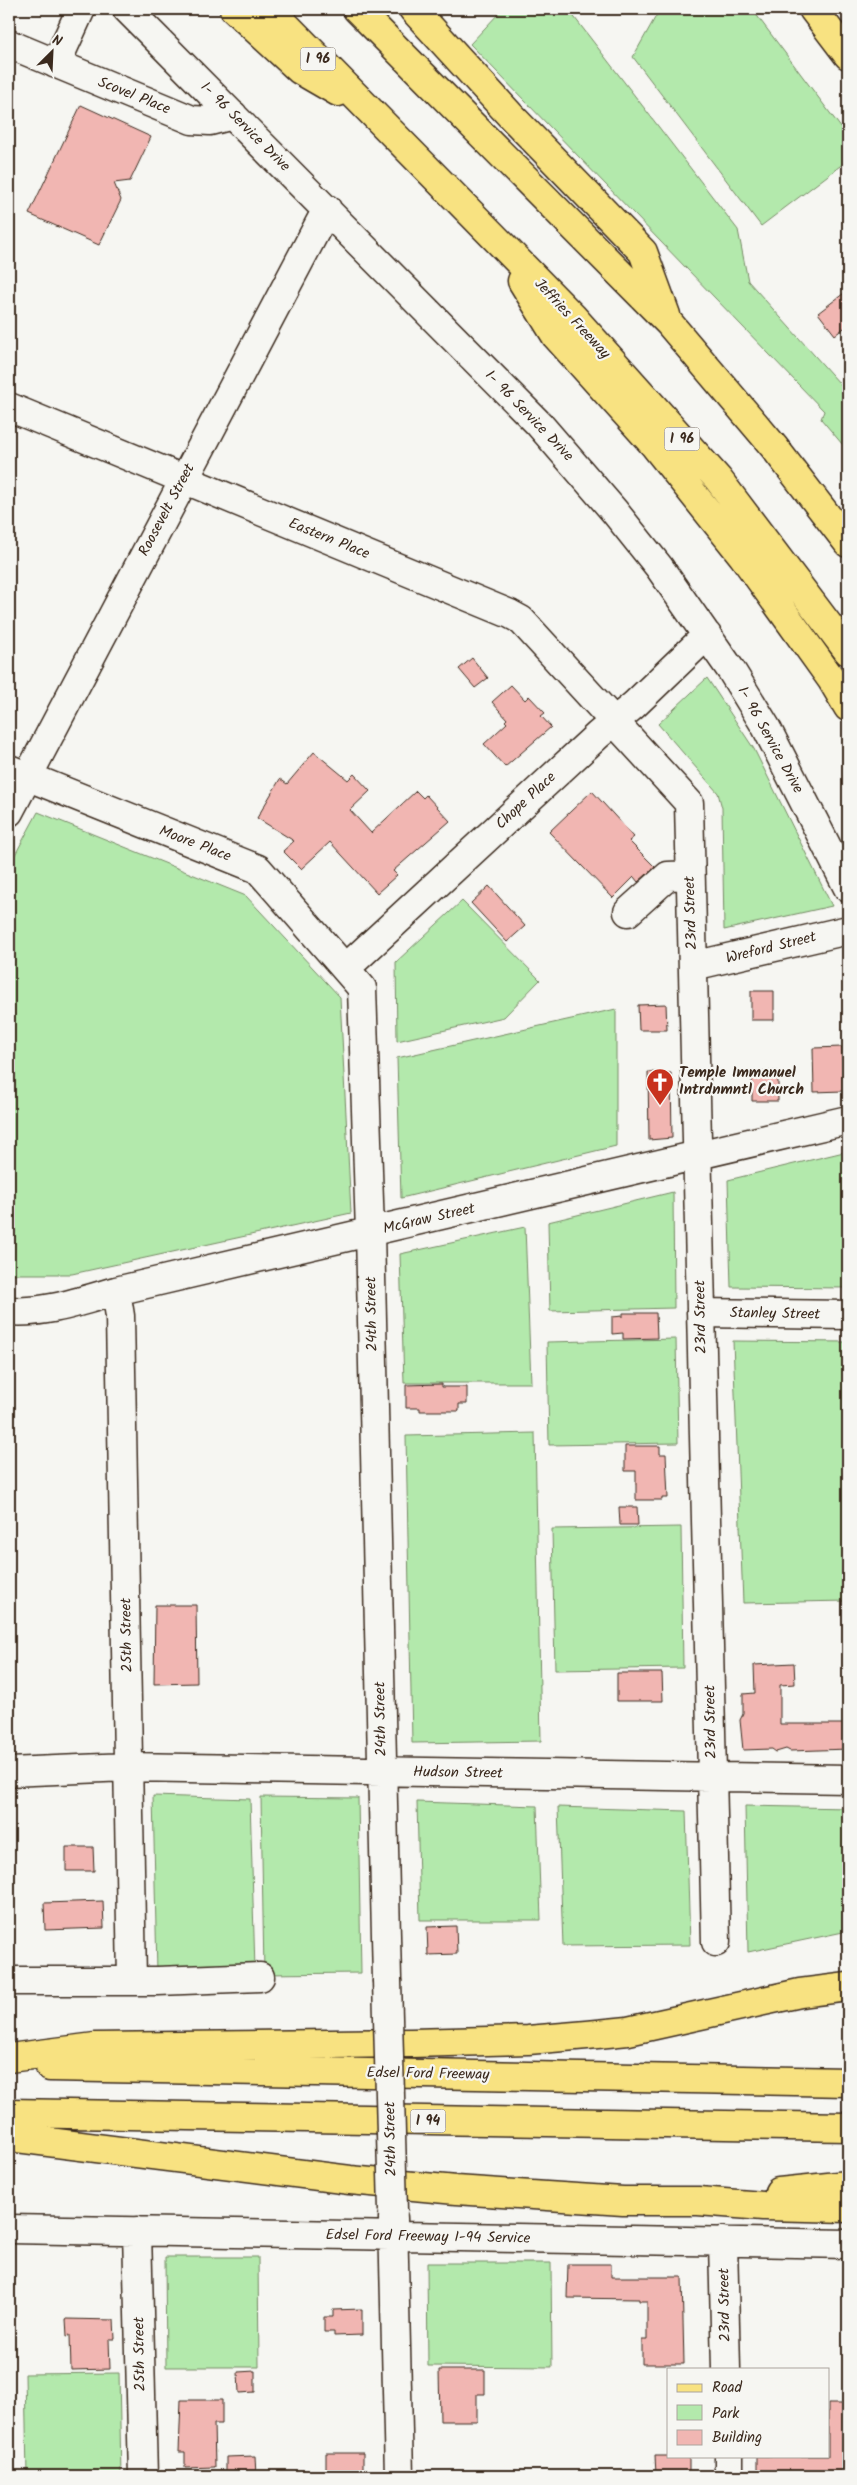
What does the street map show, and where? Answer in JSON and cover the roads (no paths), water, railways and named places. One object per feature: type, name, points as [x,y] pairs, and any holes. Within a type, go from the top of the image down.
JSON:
[{"type":"main road","points":[[234,9],[300,70],[366,108]]},
{"type":"main road","name":"Jeffries Freeway","points":[[270,9],[572,317],[718,479],[848,651]]},
{"type":"main road","points":[[357,9],[669,323],[716,376],[812,494],[848,543]]},
{"type":"main road","points":[[413,9],[510,115],[643,252],[669,323]]},
{"type":"main road","points":[[813,9],[848,55]]},
{"type":"main road","points":[[498,242],[556,336],[655,446],[744,556],[832,680],[848,707]]},
{"type":"main road","points":[[812,494],[848,523]]},
{"type":"main road","points":[[800,1993],[848,1968]]},
{"type":"main road","points":[[9,2058],[95,2047],[528,2040],[628,2031],[800,1993],[848,1987]]},
{"type":"main road","name":"Edsel Ford Freeway","points":[[9,2066],[848,2082]]},
{"type":"main road","name":"I 94","points":[[9,2113],[848,2127]]},
{"type":"main road","points":[[9,2137],[340,2178],[456,2190],[623,2201],[698,2201],[763,2206],[848,2208]]},
{"type":"main road","points":[[698,2201],[848,2185]]},
{"type":"street","points":[[56,64],[81,9]]},
{"type":"street","name":"I- 96 Service Drive","points":[[127,9],[539,424],[583,473],[659,567],[707,635],[766,727],[848,888]]},
{"type":"street","name":"Scovel Place","points":[[9,44],[192,120],[210,121],[233,116]]},
{"type":"street","name":"Roosevelt Street","points":[[9,812],[18,773],[183,479],[327,209]]},
{"type":"street","name":"Eastern Place","points":[[9,407],[510,614],[521,620],[614,721]]},
{"type":"street","name":"Chope Place","points":[[346,968],[707,635]]},
{"type":"street","name":"23rd Street","points":[[614,721],[688,803],[716,1942]]},
{"type":"street","name":"Moore Place","points":[[18,773],[258,869],[346,968]]},
{"type":"street","points":[[628,912],[668,876],[690,875]]},
{"type":"street","name":"Wreford Street","points":[[692,966],[848,930]]},
{"type":"street","name":"24th Street","points":[[346,968],[362,988],[370,1232],[399,2476]]},
{"type":"street","name":"McGraw Street","points":[[9,1311],[22,1312],[60,1307],[116,1291],[848,1120]]},
{"type":"street","name":"25th Street","points":[[116,1291],[121,1336],[132,1980]]},
{"type":"street","name":"Stanley Street","points":[[701,1313],[848,1315]]},
{"type":"street","name":"Hudson Street","points":[[9,1772],[127,1767],[848,1779]]},
{"type":"street","points":[[9,1980],[158,1981],[260,1977]]},
{"type":"street","name":"Edsel Ford Freeway I-94 Service","points":[[9,2229],[137,2231],[393,2224],[723,2242],[848,2244]]},
{"type":"street","name":"25th Street","points":[[137,2231],[142,2476]]},
{"type":"street","name":"23rd Street","points":[[723,2242],[726,2368]]},
{"type":"street","points":[[729,2458],[729,2476]]},
{"type":"place","name":"Temple Immanuel Intrdnmntl Church","points":[[660,1106]]}]
